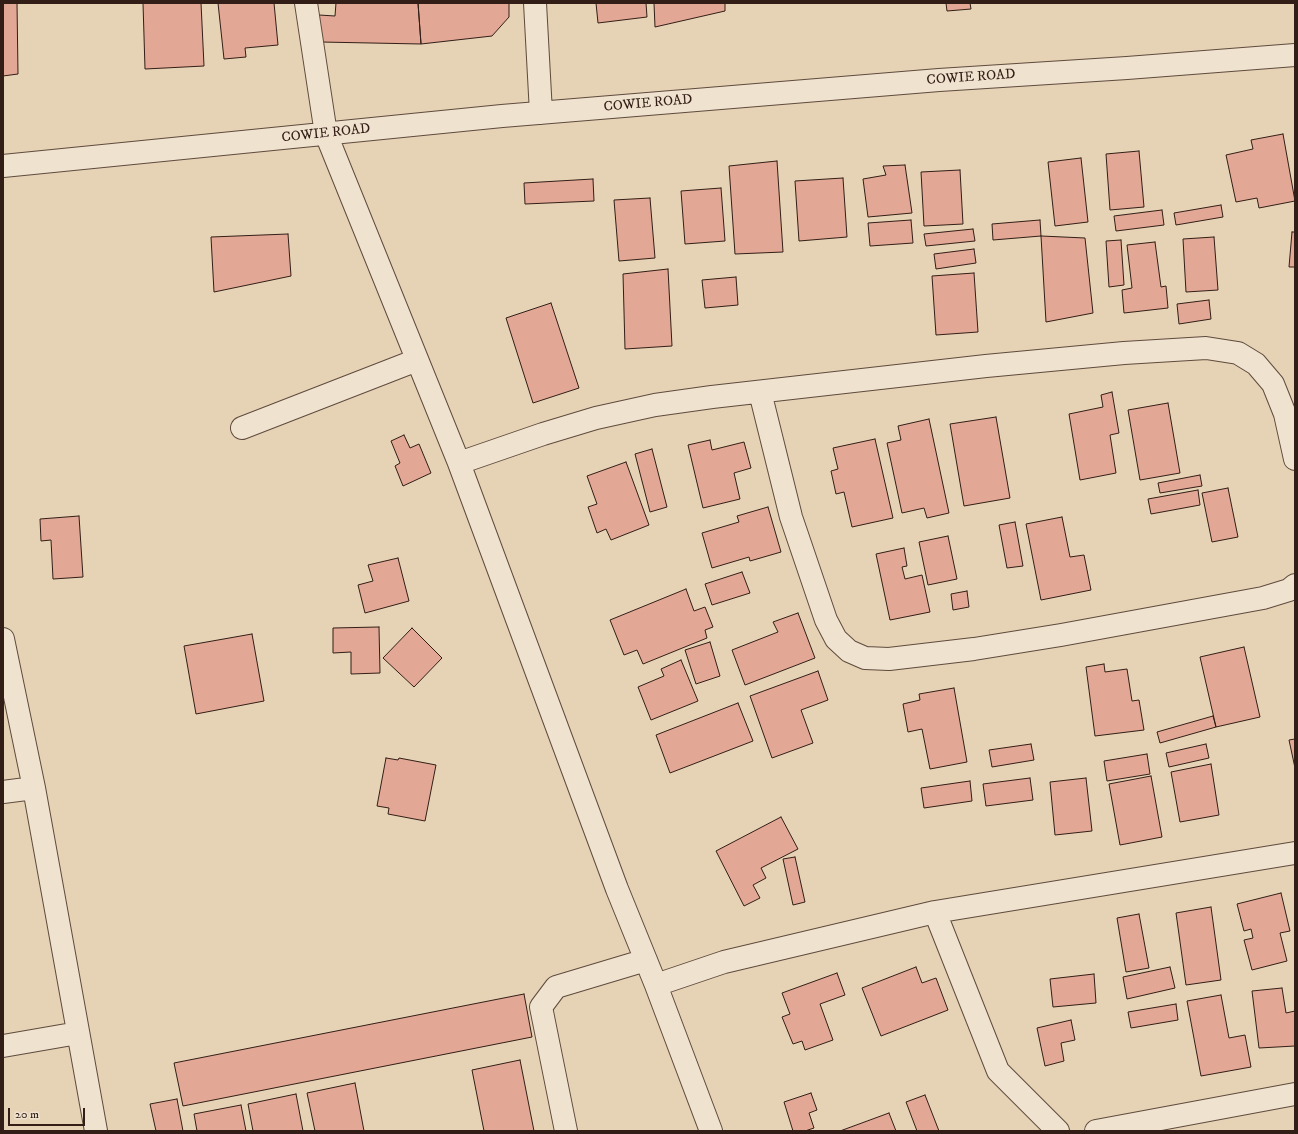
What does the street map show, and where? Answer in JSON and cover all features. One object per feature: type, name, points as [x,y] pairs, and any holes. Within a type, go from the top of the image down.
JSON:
[{"type":"street","points":[[306,3],[326,134],[459,462],[614,882],[656,985],[711,1131]]},
{"type":"street","points":[[535,3],[541,113]]},
{"type":"street","name":"COWIE ROAD","points":[[3,166],[541,113],[924,81],[1127,68],[1295,55]]},
{"type":"street","points":[[459,462],[596,418],[655,405],[863,379],[986,366],[1124,353],[1206,348],[1238,353],[1256,364],[1273,384],[1285,414],[1295,459]]},
{"type":"street","points":[[242,428],[417,360]]},
{"type":"street","points":[[760,392],[791,517],[826,620],[836,639],[849,651],[865,658],[889,659],[974,649],[1061,635],[1263,598],[1289,590],[1295,585]]},
{"type":"street","points":[[3,639],[34,788],[96,1131]]},
{"type":"street","points":[[3,792],[34,788]]},
{"type":"street","points":[[656,985],[724,962],[935,912],[1295,853]]},
{"type":"street","points":[[935,912],[998,1071],[1058,1131]]},
{"type":"street","points":[[566,1131],[541,1007],[556,987],[646,960]]},
{"type":"street","points":[[3,1046],[78,1033]]},
{"type":"street","points":[[1096,1131],[1295,1094]]},
{"type":"building","points":[[3,3],[17,3],[18,74],[3,76]]},
{"type":"building","points":[[143,3],[201,3],[204,66],[145,69]]},
{"type":"building","points":[[218,3],[274,3],[278,45],[245,48],[246,57],[224,59]]},
{"type":"building","points":[[336,3],[418,3],[421,44],[321,42],[319,15],[335,16]]},
{"type":"building","points":[[418,3],[509,3],[509,17],[492,36],[421,44]]},
{"type":"building","points":[[596,3],[646,3],[647,17],[598,23]]},
{"type":"building","points":[[654,3],[725,3],[725,11],[655,27]]},
{"type":"building","points":[[946,3],[970,3],[971,9],[947,11]]},
{"type":"building","points":[[1283,134],[1295,201],[1259,208],[1257,198],[1236,202],[1226,155],[1253,149],[1251,140]]},
{"type":"building","points":[[1139,151],[1144,207],[1110,210],[1106,154]]},
{"type":"building","points":[[1081,158],[1088,222],[1055,226],[1048,162]]},
{"type":"building","points":[[777,161],[783,252],[735,254],[729,166]]},
{"type":"building","points":[[905,165],[912,213],[868,217],[863,179],[886,175],[883,166]]},
{"type":"building","points":[[960,170],[963,224],[924,226],[921,172]]},
{"type":"building","points":[[843,178],[847,237],[799,241],[795,181]]},
{"type":"building","points":[[593,179],[594,201],[525,204],[524,183]]},
{"type":"building","points":[[721,188],[725,241],[685,244],[681,191]]},
{"type":"building","points":[[650,198],[655,258],[619,261],[614,200]]},
{"type":"building","points":[[1221,205],[1223,217],[1176,225],[1174,213]]},
{"type":"building","points":[[1162,210],[1164,225],[1116,231],[1114,216]]},
{"type":"building","points":[[911,220],[913,243],[870,246],[868,223]]},
{"type":"building","points":[[1040,220],[1041,236],[993,240],[992,224]]},
{"type":"building","points":[[973,229],[975,241],[926,246],[924,234]]},
{"type":"building","points":[[1292,232],[1295,232],[1295,267],[1289,267]]},
{"type":"building","points":[[288,234],[291,276],[214,292],[211,237]]},
{"type":"building","points":[[1041,236],[1085,238],[1093,313],[1046,322]]},
{"type":"building","points":[[1214,237],[1218,290],[1186,292],[1183,239]]},
{"type":"building","points":[[1121,240],[1124,285],[1109,287],[1106,241]]},
{"type":"building","points":[[1155,242],[1161,287],[1166,286],[1168,308],[1124,313],[1122,290],[1132,288],[1127,245]]},
{"type":"building","points":[[974,249],[976,263],[936,269],[934,254]]},
{"type":"building","points":[[668,269],[672,346],[625,349],[623,274]]},
{"type":"building","points":[[974,273],[978,332],[936,335],[932,276]]},
{"type":"building","points":[[736,277],[738,305],[705,308],[702,280]]},
{"type":"building","points":[[1209,300],[1211,319],[1179,324],[1177,304]]},
{"type":"building","points":[[551,303],[579,388],[533,403],[506,318]]},
{"type":"building","points":[[1112,392],[1119,433],[1110,435],[1116,473],[1080,480],[1069,414],[1103,407],[1101,395]]},
{"type":"building","points":[[1168,403],[1180,473],[1140,480],[1128,410]]},
{"type":"building","points":[[996,417],[1010,498],[964,506],[950,424]]},
{"type":"building","points":[[929,419],[949,513],[927,518],[924,508],[902,513],[887,443],[901,440],[898,426]]},
{"type":"building","points":[[404,435],[410,448],[419,444],[431,473],[403,486],[395,466],[400,463],[391,441]]},
{"type":"building","points":[[875,439],[893,518],[852,527],[844,492],[836,494],[831,471],[838,469],[833,448]]},
{"type":"building","points":[[710,440],[712,450],[744,442],[751,468],[734,473],[740,499],[703,508],[688,445]]},
{"type":"building","points":[[652,449],[667,507],[650,512],[635,454]]},
{"type":"building","points":[[626,462],[649,525],[611,540],[606,529],[597,533],[588,507],[597,504],[587,476]]},
{"type":"building","points":[[1200,475],[1202,486],[1160,493],[1158,483]]},
{"type":"building","points":[[1228,488],[1238,537],[1212,542],[1202,493]]},
{"type":"building","points":[[1198,490],[1200,505],[1151,514],[1148,499]]},
{"type":"building","points":[[768,507],[781,552],[750,561],[749,557],[712,568],[702,533],[739,522],[737,516]]},
{"type":"building","points":[[79,516],[83,577],[53,579],[51,540],[41,541],[40,519]]},
{"type":"building","points":[[1062,517],[1070,557],[1084,555],[1091,590],[1041,600],[1026,524]]},
{"type":"building","points":[[1015,522],[1023,566],[1007,568],[999,525]]},
{"type":"building","points":[[948,536],[957,579],[928,585],[919,542]]},
{"type":"building","points":[[904,548],[907,566],[902,567],[905,579],[922,575],[930,612],[890,620],[876,554]]},
{"type":"building","points":[[398,558],[409,601],[365,613],[358,585],[373,581],[368,565]]},
{"type":"building","points":[[742,572],[750,593],[712,605],[705,584]]},
{"type":"building","points":[[686,589],[694,611],[705,607],[713,627],[705,630],[707,638],[643,664],[637,650],[624,655],[610,620]]},
{"type":"building","points":[[967,591],[969,607],[953,610],[951,594]]},
{"type":"building","points":[[798,613],[815,658],[745,685],[732,650],[778,632],[773,622]]},
{"type":"building","points":[[379,627],[380,673],[351,674],[351,652],[333,653],[333,628]]},
{"type":"building","points":[[412,628],[442,658],[414,687],[383,658]]},
{"type":"building","points":[[252,634],[264,701],[196,714],[184,646]]},
{"type":"building","points":[[710,642],[720,676],[696,684],[685,650]]},
{"type":"building","points":[[1244,647],[1260,717],[1216,727],[1200,657]]},
{"type":"building","points":[[681,660],[698,701],[651,720],[638,687],[664,676],[661,669]]},
{"type":"building","points":[[1104,664],[1105,672],[1127,669],[1132,701],[1139,700],[1144,730],[1095,736],[1086,667]]},
{"type":"building","points":[[818,671],[828,700],[801,710],[813,743],[772,758],[750,696]]},
{"type":"building","points":[[954,688],[967,762],[930,769],[922,729],[908,732],[903,704],[920,700],[919,694]]},
{"type":"building","points":[[738,703],[753,741],[670,773],[656,735]]},
{"type":"building","points":[[1213,716],[1216,727],[1160,743],[1157,732]]},
{"type":"building","points":[[1295,739],[1295,768],[1289,740]]},
{"type":"building","points":[[1031,744],[1034,760],[992,767],[989,750]]},
{"type":"building","points":[[1206,744],[1209,758],[1169,767],[1166,753]]},
{"type":"building","points":[[1147,754],[1150,774],[1107,781],[1104,761]]},
{"type":"building","points":[[386,758],[398,760],[399,758],[436,765],[425,821],[388,814],[389,808],[377,806]]},
{"type":"building","points":[[1211,764],[1219,815],[1180,822],[1171,772]]},
{"type":"building","points":[[1151,776],[1162,837],[1120,845],[1109,784]]},
{"type":"building","points":[[1030,778],[1033,800],[986,806],[983,784]]},
{"type":"building","points":[[1086,778],[1092,831],[1055,835],[1050,782]]},
{"type":"building","points":[[970,781],[972,801],[924,808],[921,788]]},
{"type":"building","points":[[781,817],[798,849],[761,868],[766,878],[753,885],[760,898],[744,906],[716,851]]},
{"type":"building","points":[[795,857],[805,902],[793,905],[783,859]]},
{"type":"building","points":[[1281,893],[1290,931],[1280,933],[1287,961],[1252,970],[1244,940],[1253,938],[1251,929],[1244,931],[1237,904]]},
{"type":"building","points":[[1211,907],[1221,980],[1186,985],[1176,913]]},
{"type":"building","points":[[1139,914],[1149,968],[1126,972],[1117,918]]},
{"type":"building","points":[[916,967],[922,983],[936,978],[948,1010],[881,1036],[862,988]]},
{"type":"building","points":[[1170,967],[1175,988],[1127,999],[1123,977]]},
{"type":"building","points":[[837,973],[845,995],[820,1004],[833,1040],[805,1050],[802,1041],[793,1044],[782,1017],[790,1014],[782,993]]},
{"type":"building","points":[[1094,974],[1096,1003],[1053,1007],[1050,979]]},
{"type":"building","points":[[1282,988],[1286,1013],[1295,1011],[1295,1046],[1259,1048],[1252,991]]},
{"type":"building","points":[[524,994],[532,1037],[183,1106],[174,1063]]},
{"type":"building","points":[[1221,995],[1229,1038],[1245,1035],[1251,1067],[1201,1076],[1187,1001]]},
{"type":"building","points":[[1176,1004],[1178,1020],[1131,1028],[1128,1012]]},
{"type":"building","points":[[1071,1020],[1075,1040],[1061,1043],[1064,1061],[1045,1066],[1037,1028]]},
{"type":"building","points":[[520,1060],[534,1131],[484,1131],[472,1070]]},
{"type":"building","points":[[355,1083],[364,1131],[315,1131],[307,1093]]},
{"type":"building","points":[[811,1093],[817,1110],[809,1113],[814,1128],[805,1131],[793,1131],[784,1102]]},
{"type":"building","points":[[296,1094],[303,1131],[253,1131],[248,1104]]},
{"type":"building","points":[[925,1095],[939,1131],[917,1131],[906,1102]]},
{"type":"building","points":[[177,1099],[183,1131],[156,1131],[150,1104]]},
{"type":"building","points":[[241,1105],[246,1131],[197,1131],[194,1114]]},
{"type":"building","points":[[889,1113],[896,1131],[840,1131]]}]
